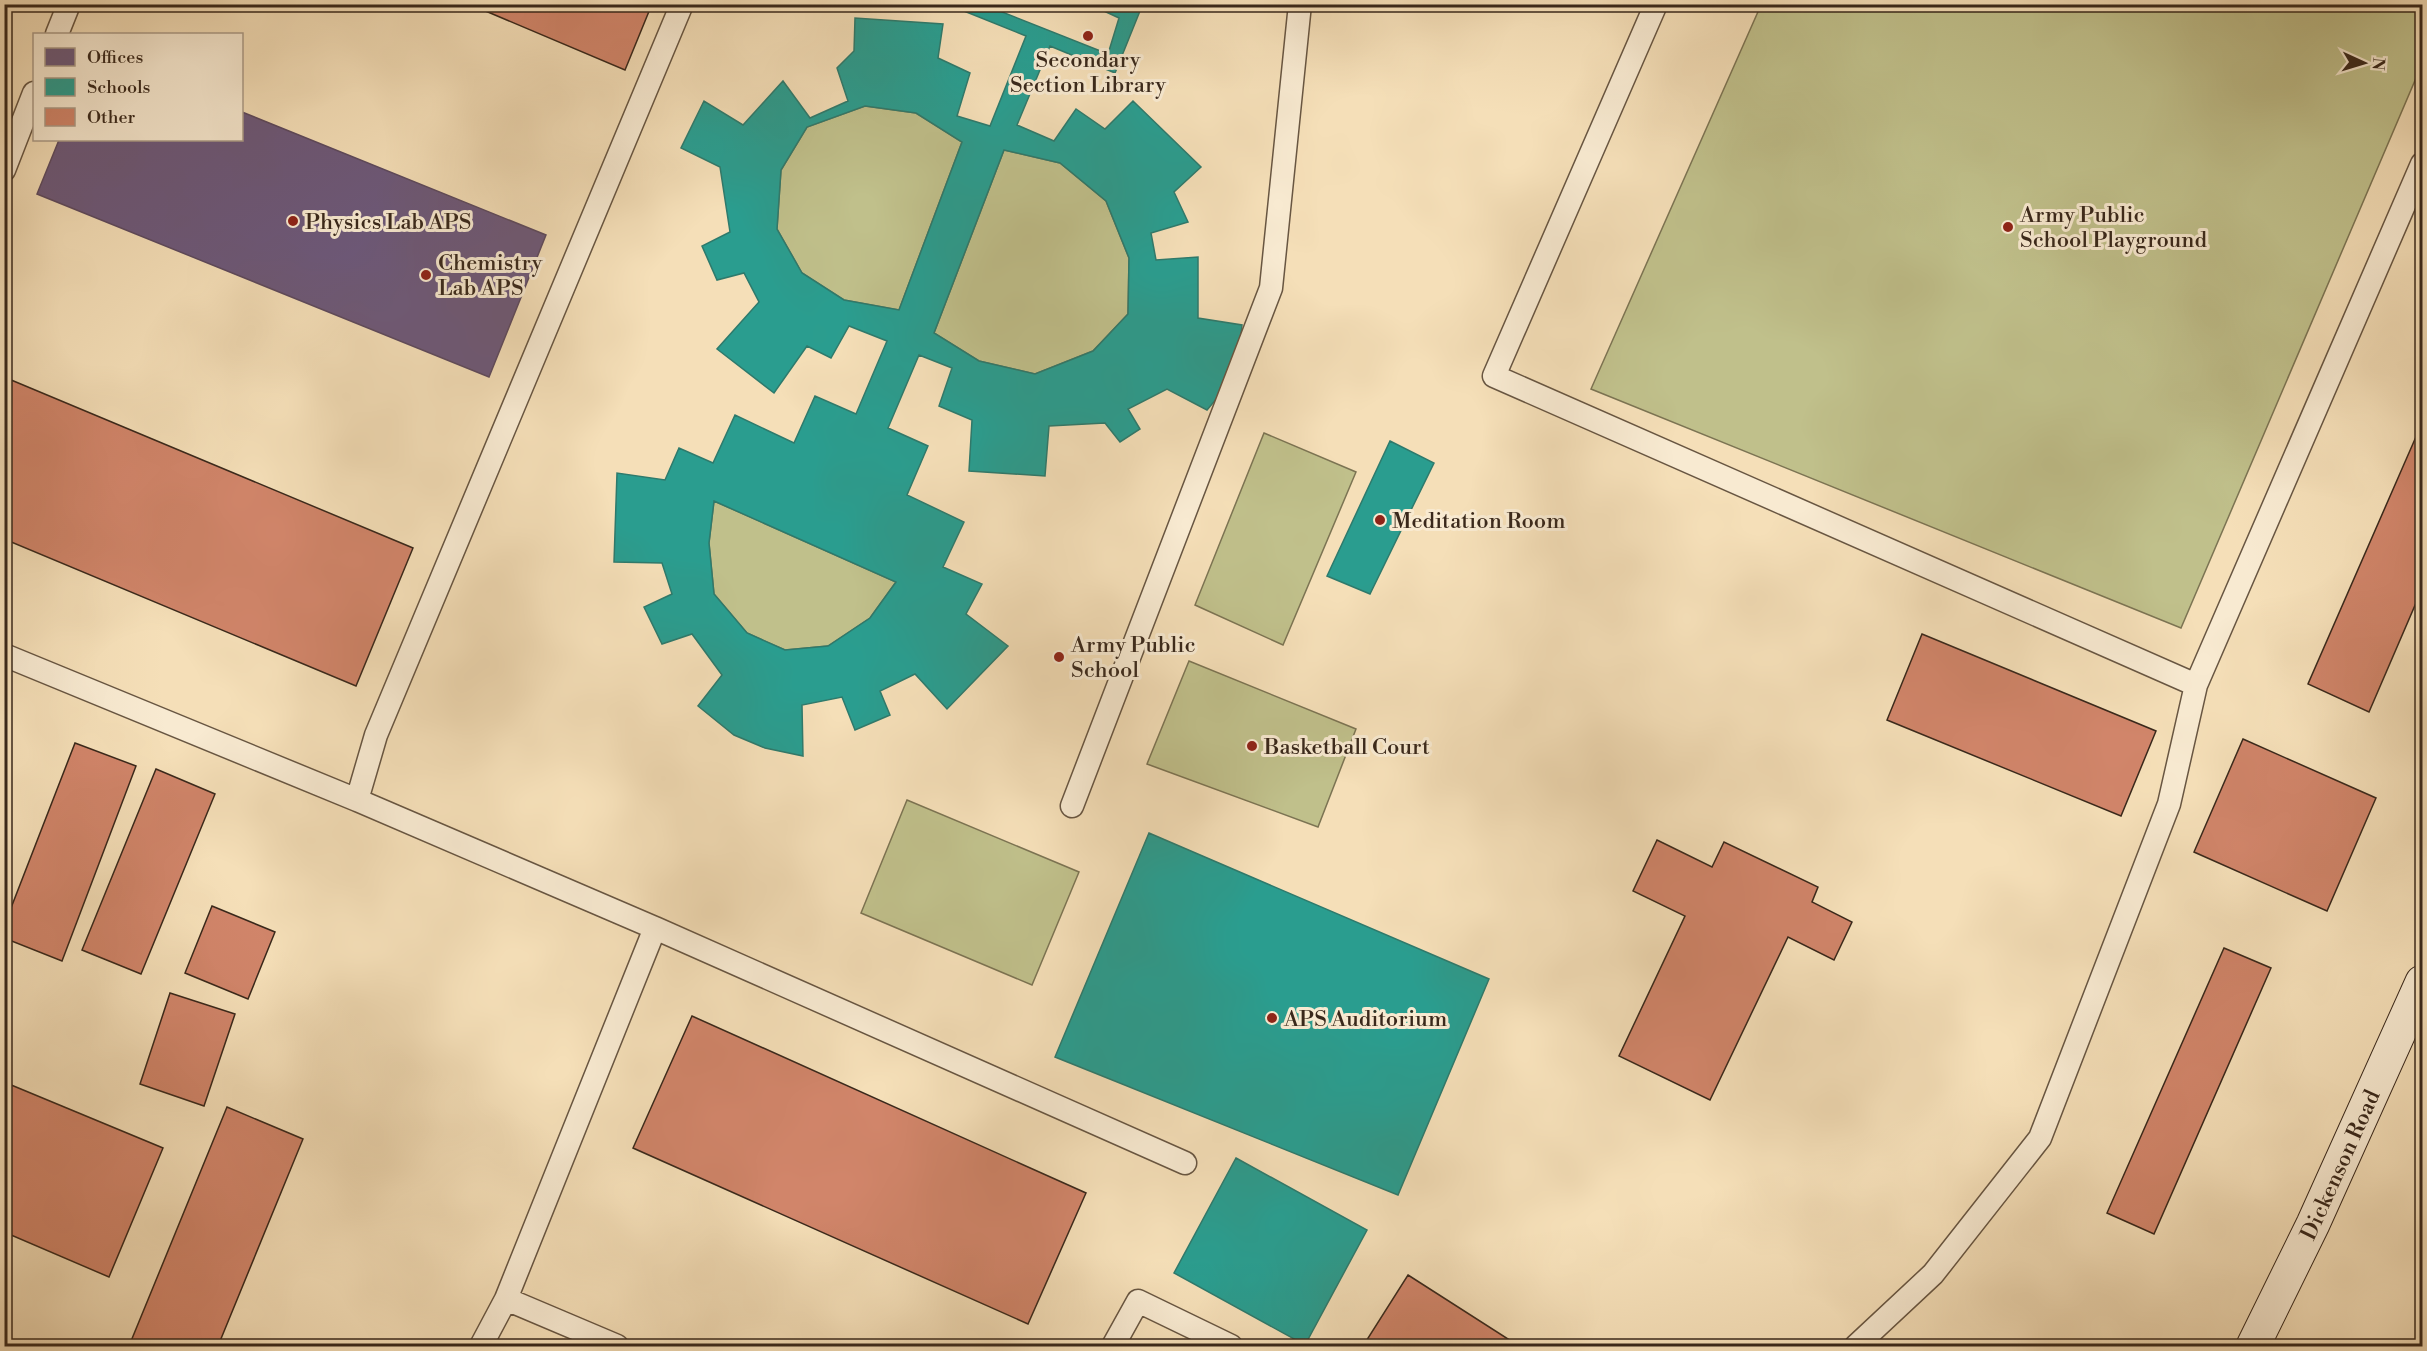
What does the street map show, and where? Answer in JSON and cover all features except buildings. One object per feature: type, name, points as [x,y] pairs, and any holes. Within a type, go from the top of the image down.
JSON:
[{"type":"main road","name":"Dickenson Road","points":[[2253,1347],[2415,1017],[2422,982]]},
{"type":"lane","points":[[57,33],[69,4]]},
{"type":"lane","points":[[357,800],[376,735],[682,4]]},
{"type":"lane","points":[[1072,806],[1271,288],[1300,4]]},
{"type":"lane","points":[[1656,4],[1494,376],[2196,685]]},
{"type":"lane","points":[[4,170],[33,96]]},
{"type":"lane","points":[[1856,1347],[1934,1274],[2040,1138],[2169,804],[2196,685],[2422,164]]},
{"type":"lane","points":[[4,655],[357,800],[655,928],[1185,1163]]},
{"type":"lane","points":[[481,1347],[506,1299],[655,928]]},
{"type":"lane","points":[[506,1299],[617,1347]]},
{"type":"lane","points":[[1113,1347],[1138,1301],[1231,1347]]},
{"type":"green space","name":"Army Public School Playground","points":[[1761,5],[2422,5],[2422,64],[2181,628],[1591,389]]},
{"type":"green space","points":[[865,106],[916,113],[962,142],[899,310],[844,300],[802,273],[777,229],[781,170],[807,127]]},
{"type":"green space","points":[[1004,150],[1060,163],[1106,201],[1129,258],[1128,314],[1093,351],[1035,374],[979,361],[934,333]]},
{"type":"green space","points":[[1264,433],[1356,472],[1283,645],[1195,605]]},
{"type":"green space","points":[[714,501],[896,582],[870,618],[828,646],[785,650],[747,633],[714,594],[709,543]]},
{"type":"green space","name":"Basketball Court","points":[[1189,661],[1356,729],[1318,827],[1147,764]]},
{"type":"green space","points":[[907,800],[1079,872],[1032,985],[861,913]]},
{"type":"place","name":"Secondary Section Library","points":[[1088,36]]},
{"type":"place","name":"Physics Lab APS","points":[[293,221]]},
{"type":"place","name":"Army Public School Playground","points":[[2008,227]]},
{"type":"place","name":"Chemistry Lab APS","points":[[426,275]]},
{"type":"place","name":"Meditation Room","points":[[1380,520]]},
{"type":"place","name":"Army Public School","points":[[1059,657]]},
{"type":"place","name":"Basketball Court","points":[[1252,746]]},
{"type":"place","name":"APS Auditorium","points":[[1272,1018]]}]
